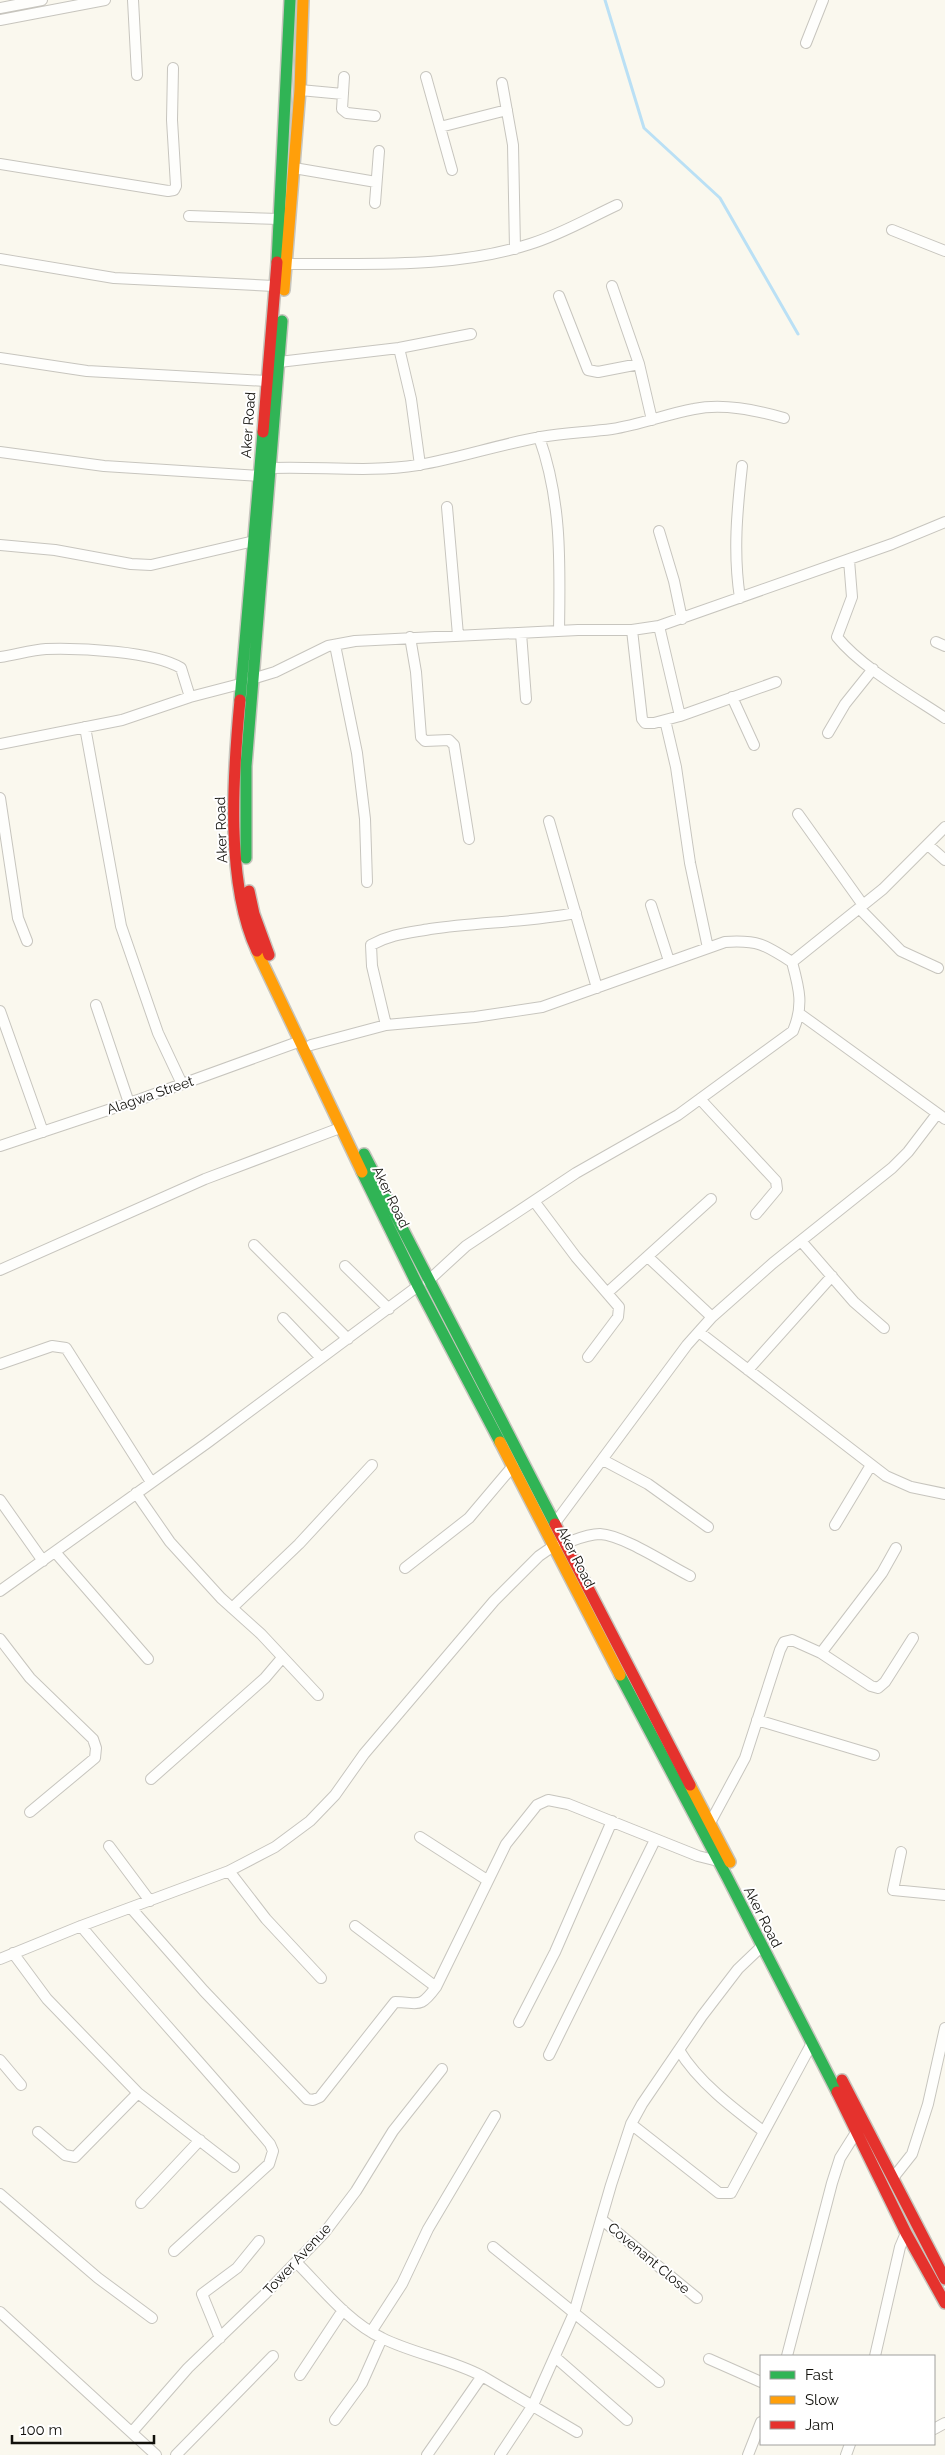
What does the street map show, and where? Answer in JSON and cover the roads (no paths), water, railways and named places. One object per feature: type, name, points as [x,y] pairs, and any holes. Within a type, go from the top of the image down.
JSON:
[{"type":"street","points":[[0,8],[36,0]]},
{"type":"street","points":[[0,20],[105,0]]},
{"type":"street","points":[[133,0],[138,75]]},
{"type":"street","name":"Aker Road","points":[[290,0],[279,219],[266,381],[271,468],[252,679],[246,776],[246,866],[249,892],[261,934],[423,1284],[513,1466],[560,1544],[761,1947],[790,1992],[893,2178],[945,2279]]},
{"type":"street","name":"Aker Road","points":[[303,0],[300,90],[278,362],[260,476],[240,684],[235,754],[234,821],[239,894],[251,938],[298,1042],[340,1128],[554,1523],[560,1544]]},
{"type":"street","points":[[806,43],[823,0]]},
{"type":"street","points":[[0,164],[168,191],[174,190],[176,186],[172,120],[173,68]]},
{"type":"street","points":[[344,77],[342,109],[344,112],[375,116]]},
{"type":"street","points":[[426,77],[452,170]]},
{"type":"street","points":[[502,83],[513,145],[515,249]]},
{"type":"street","points":[[300,90],[343,94]]},
{"type":"street","points":[[440,127],[506,110]]},
{"type":"street","points":[[375,203],[379,151]]},
{"type":"street","points":[[294,168],[376,182]]},
{"type":"street","points":[[287,264],[377,263],[439,260],[496,254],[560,232],[617,205]]},
{"type":"street","points":[[189,216],[279,219]]},
{"type":"street","points":[[892,230],[945,251]]},
{"type":"street","points":[[0,259],[114,278],[274,286]]},
{"type":"street","points":[[612,286],[639,364],[652,420]]},
{"type":"street","points":[[559,296],[588,370],[598,372],[639,364]]},
{"type":"street","points":[[278,362],[400,348],[471,334]]},
{"type":"street","points":[[400,348],[411,399],[420,465]]},
{"type":"street","points":[[0,358],[87,371],[266,381]]},
{"type":"street","points":[[271,468],[306,467],[385,470],[420,465],[539,437],[613,429],[694,408],[721,406],[763,412],[784,418]]},
{"type":"street","points":[[539,437],[547,460],[556,503],[560,542],[560,631]]},
{"type":"street","points":[[0,452],[104,466],[260,476]]},
{"type":"street","points":[[740,598],[735,566],[735,544],[742,466]]},
{"type":"street","points":[[447,507],[458,635]]},
{"type":"street","points":[[252,679],[275,672],[311,653],[335,644],[355,640],[560,631],[632,630],[659,626],[849,560],[945,522]]},
{"type":"street","points":[[659,531],[674,581],[682,618]]},
{"type":"street","points":[[0,546],[54,550],[131,564],[151,565],[254,541]]},
{"type":"street","points":[[849,560],[852,598],[837,637],[844,646],[874,669],[945,718]]},
{"type":"street","points":[[659,626],[680,716]]},
{"type":"street","points":[[632,630],[642,719],[645,723],[680,716],[776,682]]},
{"type":"street","points":[[521,633],[526,699]]},
{"type":"street","points":[[410,637],[416,672],[421,737],[425,741],[449,740],[454,745],[469,839]]},
{"type":"street","points":[[335,644],[359,772],[365,819],[366,882]]},
{"type":"street","points":[[0,657],[44,649],[135,655],[163,661],[181,668],[190,698]]},
{"type":"street","points":[[828,733],[845,704],[874,669]]},
{"type":"street","points":[[0,744],[122,720],[240,684]]},
{"type":"street","points":[[732,697],[754,745]]},
{"type":"street","points":[[665,720],[676,767],[690,863],[708,948]]},
{"type":"street","points":[[85,727],[122,926],[140,986],[158,1033],[182,1084]]},
{"type":"street","points":[[0,798],[18,918],[27,941]]},
{"type":"street","points":[[798,814],[862,906],[901,952],[938,968]]},
{"type":"street","points":[[549,821],[598,988]]},
{"type":"street","points":[[792,962],[862,906],[945,827]]},
{"type":"street","points":[[928,845],[945,860]]},
{"type":"street","points":[[651,905],[669,961]]},
{"type":"street","points":[[386,1025],[372,966],[371,946],[387,936],[457,925],[539,920],[576,913]]},
{"type":"street","points":[[0,1591],[389,1310],[423,1284],[466,1246],[576,1173],[678,1115],[793,1031],[800,1014],[797,981],[792,962],[768,947],[749,940],[726,942],[542,1007],[475,1017],[386,1025],[311,1045]]},
{"type":"street","points":[[96,1005],[129,1103]]},
{"type":"street","points":[[0,1011],[43,1132]]},
{"type":"street","points":[[554,1523],[603,1460],[687,1344],[712,1317],[773,1262],[892,1168],[941,1116],[800,1014]]},
{"type":"street","name":"Alagwa Street","points":[[0,1146],[129,1103],[298,1042]]},
{"type":"street","points":[[700,1099],[776,1181],[776,1189],[756,1214]]},
{"type":"street","points":[[0,1270],[205,1179],[340,1128]]},
{"type":"street","points":[[608,1293],[711,1200]]},
{"type":"street","points":[[534,1201],[576,1257],[619,1307],[620,1314],[588,1357]]},
{"type":"street","points":[[802,1241],[854,1302],[884,1328]]},
{"type":"street","points":[[254,1246],[348,1339]]},
{"type":"street","points":[[648,1257],[712,1317]]},
{"type":"street","points":[[345,1266],[389,1310]]},
{"type":"street","points":[[748,1370],[832,1276]]},
{"type":"street","points":[[283,1318],[321,1358]]},
{"type":"street","points":[[698,1332],[886,1476],[911,1487],[945,1494]]},
{"type":"street","points":[[0,1364],[52,1346],[66,1348],[151,1482]]},
{"type":"street","points":[[603,1460],[648,1484],[708,1527]]},
{"type":"street","points":[[232,1608],[299,1544],[372,1465]]},
{"type":"street","points":[[835,1525],[870,1465]]},
{"type":"street","points":[[405,1568],[469,1518],[513,1466]]},
{"type":"street","points":[[136,1493],[170,1542],[318,1695]]},
{"type":"street","points":[[0,1500],[43,1561]]},
{"type":"street","points":[[0,1959],[80,1926],[229,1871],[275,1847],[310,1821],[334,1795],[364,1754],[494,1601],[539,1556],[560,1544],[591,1535],[603,1534],[626,1542],[690,1576]]},
{"type":"street","points":[[821,1653],[882,1573],[896,1548]]},
{"type":"street","points":[[55,1552],[148,1659]]},
{"type":"street","name":"Aker Road","points":[[586,1598],[710,1823],[812,2043],[906,2233],[945,2303]]},
{"type":"street","points":[[710,1823],[745,1758],[784,1642],[792,1640],[821,1653],[871,1686],[878,1688],[885,1682],[913,1638]]},
{"type":"street","points":[[0,1639],[30,1678],[94,1739],[96,1748],[95,1758],[30,1812]]},
{"type":"street","points":[[151,1779],[265,1678],[282,1658]]},
{"type":"street","points":[[757,1720],[874,1755]]},
{"type":"street","points":[[130,1908],[204,1991],[307,2099],[313,2100],[320,2097],[394,2002],[420,2004],[436,1987],[506,1844],[537,1805],[548,1800],[558,1802],[698,1856],[718,1861]]},
{"type":"street","points":[[519,2022],[555,1952],[612,1822]]},
{"type":"street","points":[[420,1837],[487,1880]]},
{"type":"street","points":[[549,2055],[655,1840]]},
{"type":"street","points":[[109,1846],[150,1901]]},
{"type":"street","points":[[901,1852],[893,1890],[945,1895]]},
{"type":"street","points":[[229,1871],[266,1919],[320,1978]]},
{"type":"street","points":[[80,1926],[212,2075],[270,2144],[273,2151],[268,2164],[174,2251]]},
{"type":"street","points":[[355,1926],[436,1987]]},
{"type":"street","points":[[500,2455],[533,2405],[574,2313],[631,2124],[642,2104],[679,2050],[738,1969],[761,1947]]},
{"type":"street","points":[[13,1953],[47,1999],[138,2093],[234,2167]]},
{"type":"street","points":[[893,2178],[912,2154],[941,2064],[945,2028]]},
{"type":"street","points":[[631,2124],[712,2188],[724,2194],[730,2193],[812,2043]]},
{"type":"street","points":[[679,2050],[686,2062],[707,2083],[763,2131]]},
{"type":"street","points":[[0,2060],[21,2085]]},
{"type":"street","name":"Tower Avenue","points":[[132,2432],[188,2368],[325,2232],[356,2191],[393,2132],[442,2069]]},
{"type":"street","points":[[38,2132],[65,2155],[75,2157],[138,2093]]},
{"type":"street","points":[[371,2332],[402,2284],[428,2229],[495,2116]]},
{"type":"street","points":[[787,2355],[832,2183],[840,2158],[857,2131]]},
{"type":"street","points":[[141,2203],[200,2140]]},
{"type":"street","points":[[0,2194],[98,2278],[152,2318]]},
{"type":"street","name":"Covenant Close","points":[[601,2219],[697,2298]]},
{"type":"street","points":[[875,2355],[900,2247],[906,2233]]},
{"type":"street","points":[[220,2338],[202,2294],[237,2268],[259,2241]]},
{"type":"street","points":[[493,2247],[660,2382]]},
{"type":"street","points":[[296,2262],[343,2310],[371,2332],[419,2353],[462,2366],[533,2405],[577,2432]]},
{"type":"street","points":[[300,2375],[343,2310]]},
{"type":"street","points":[[0,2312],[156,2455]]},
{"type":"street","points":[[335,2420],[362,2383],[382,2338]]},
{"type":"street","points":[[176,2455],[273,2356]]},
{"type":"street","points":[[554,2357],[627,2420]]},
{"type":"street","points":[[709,2359],[760,2382]]},
{"type":"street","points":[[427,2455],[482,2376]]},
{"type":"street","points":[[748,2455],[760,2425]]},
{"type":"waterway","points":[[605,0],[644,128],[720,198],[798,334]]}]
